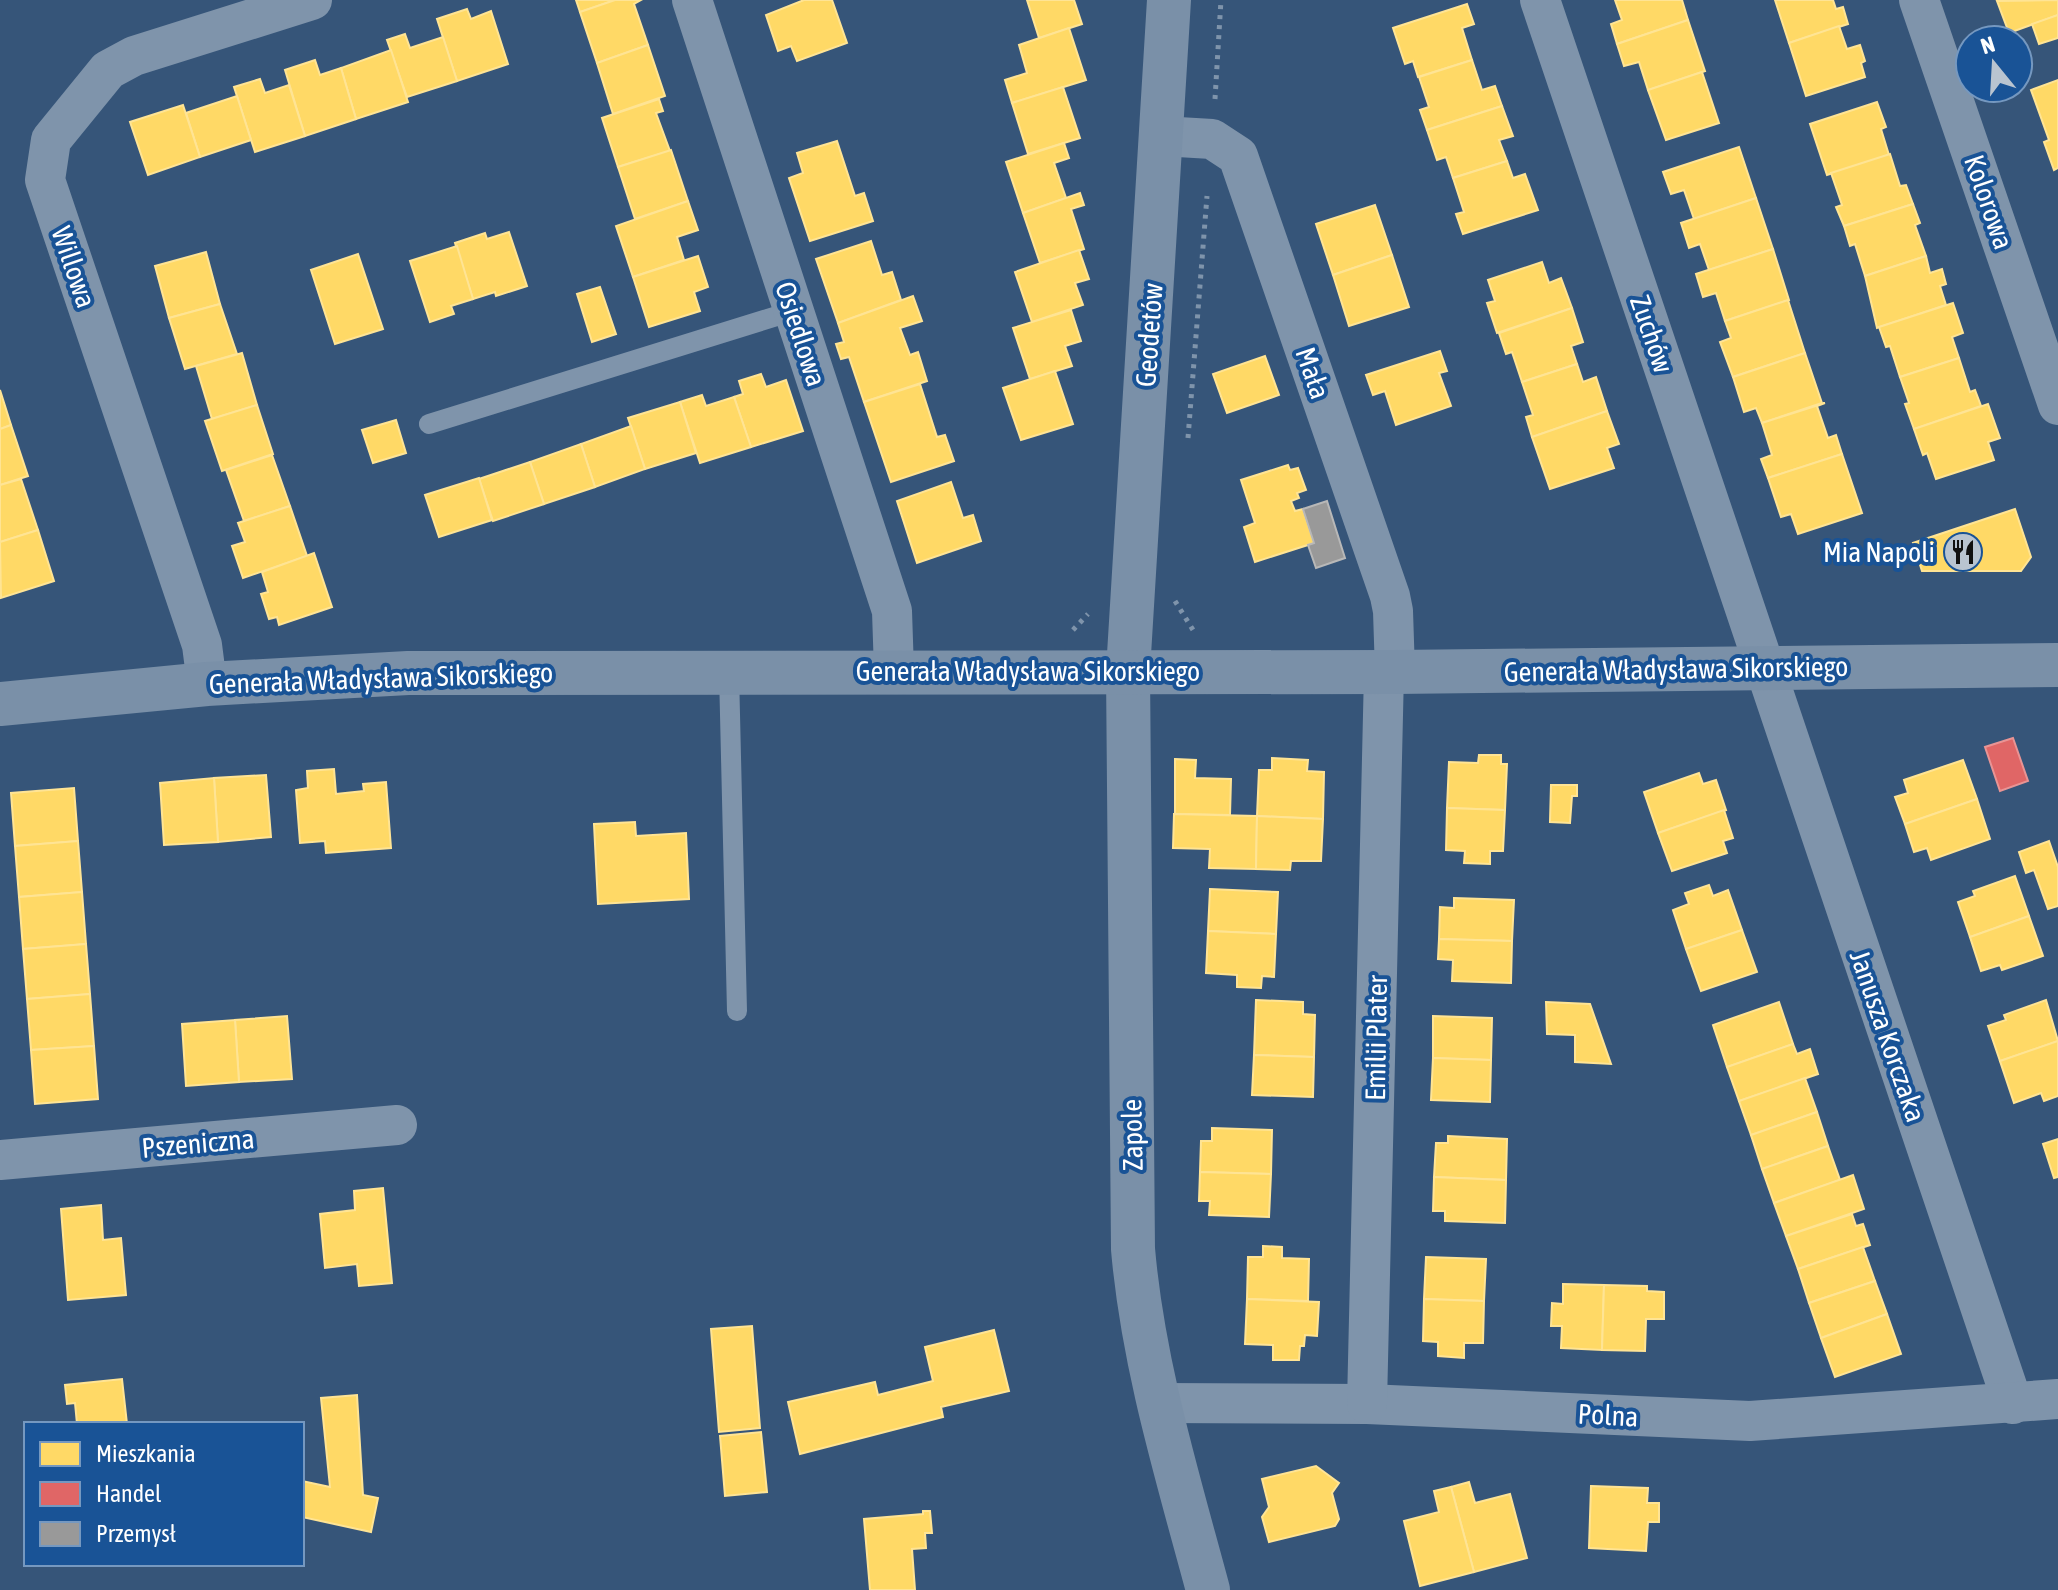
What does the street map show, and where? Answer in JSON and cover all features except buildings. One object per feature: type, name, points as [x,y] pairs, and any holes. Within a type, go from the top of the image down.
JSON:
[{"type":"street","name":"Willowa","points":[[207,684],[202,645],[45,180],[51,140],[108,70],[134,56],[312,0]]},
{"type":"street","name":"Osiedlowa","points":[[692,0],[892,611],[894,671]]},
{"type":"street","name":"Geodetów","points":[[1128,671],[1169,0]]},
{"type":"street","name":"Zuchów","points":[[1540,0],[1764,668]]},
{"type":"street","name":"Kolorowa","points":[[1919,0],[2058,405]]},
{"type":"street","points":[[1161,136],[1212,139]]},
{"type":"street","name":"Mała","points":[[1212,139],[1238,156],[1390,596],[1393,611],[1389,672]]},
{"type":"street","name":"Generała Władysława Sikorskiego","points":[[0,704],[207,684],[408,673],[1389,672],[2058,665]]},
{"type":"street","name":"Janusza Korczaka","points":[[1764,668],[2013,1404]]},
{"type":"street","name":"Zapole","points":[[1128,671],[1133,1249],[1138,1306],[1158,1403],[1208,1590]]},
{"type":"street","name":"Emilii Plater","points":[[1367,1404],[1389,672]]},
{"type":"street","name":"Pszeniczna","points":[[0,1160],[397,1125]]},
{"type":"street","name":"Polna","points":[[1158,1403],[1367,1404],[1750,1421],[2058,1399]]},
{"type":"lane","points":[[429,424],[793,311]]},
{"type":"lane","points":[[729,672],[737,1011]]},
{"type":"path","points":[[1187,452],[1221,0]]},
{"type":"place","name":"Mia Napoli","points":[[1963,552]]}]
